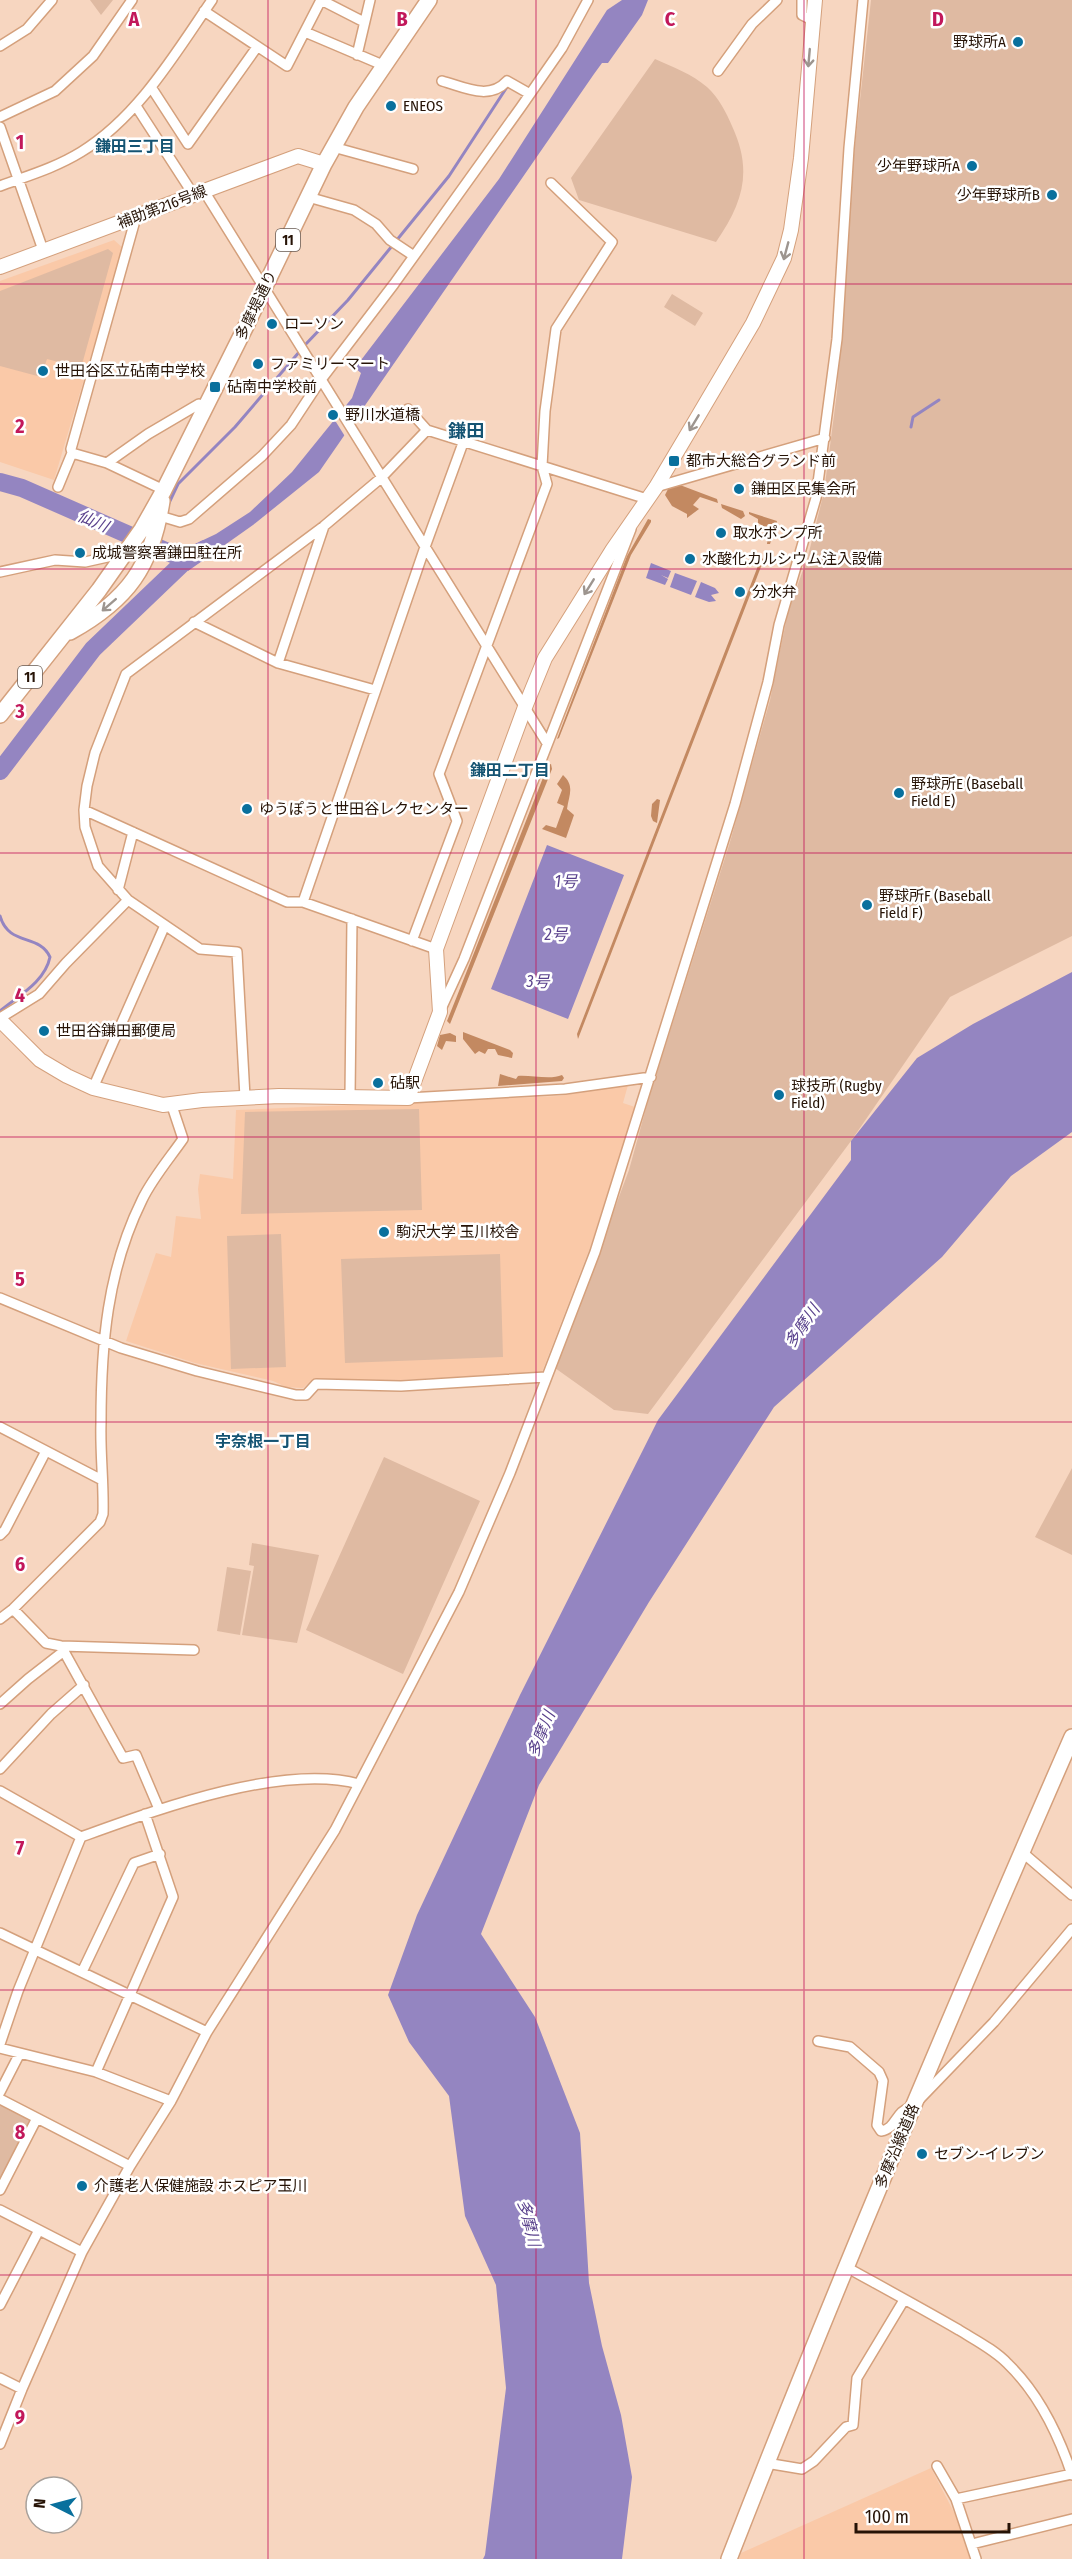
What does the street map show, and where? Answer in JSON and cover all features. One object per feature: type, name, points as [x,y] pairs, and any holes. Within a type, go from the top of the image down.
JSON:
[{"type":"main road","name":"多摩堤通り","points":[[0,715],[142,529],[164,490],[264,290],[333,147],[356,107],[429,0]]},
{"type":"main road","name":"多摩堤通り","points":[[60,638],[104,609],[136,578],[147,561],[157,532],[164,490]]},
{"type":"main road","name":"多摩沿線道路","points":[[729,2559],[766,2463],[972,1963],[1072,1737]]},
{"type":"street","points":[[0,46],[27,29],[52,0]]},
{"type":"street","points":[[0,117],[55,91],[93,56],[132,0]]},
{"type":"street","points":[[0,186],[28,178],[80,153],[105,135],[136,106],[212,0]]},
{"type":"street","points":[[204,12],[287,66],[321,0],[364,22]]},
{"type":"street","points":[[357,55],[370,0]]},
{"type":"street","points":[[160,516],[183,522],[202,509],[262,456],[291,424],[530,94],[562,48],[588,0]]},
{"type":"street","points":[[718,71],[752,24],[777,0]]},
{"type":"street","points":[[802,0],[802,15],[812,20]]},
{"type":"street","points":[[440,1012],[436,949],[545,658],[656,487],[753,322],[784,258],[791,230],[801,158],[812,20],[816,0]]},
{"type":"street","points":[[0,2444],[82,2253],[130,2166],[171,2102],[207,2032],[334,1830],[459,1592],[510,1473],[595,1252],[735,804],[768,682],[778,625],[816,498],[837,339],[849,148],[862,0]]},
{"type":"street","points":[[305,32],[385,66]]},
{"type":"street","points":[[151,87],[188,144],[257,47]]},
{"type":"street","points":[[442,81],[488,93],[501,88],[507,81],[530,94]]},
{"type":"street","points":[[136,106],[199,192],[264,290],[547,743]]},
{"type":"street","points":[[0,127],[43,250]]},
{"type":"street","points":[[333,147],[413,169]]},
{"type":"street","name":"補助第216号線","points":[[0,267],[298,156],[324,164]]},
{"type":"street","points":[[412,941],[457,821],[439,774],[547,484],[542,466],[545,411],[556,329],[612,242],[551,183]]},
{"type":"street","points":[[308,197],[354,210],[376,224],[390,240],[414,256]]},
{"type":"street","points":[[58,487],[72,453],[71,449],[136,216]]},
{"type":"street","points":[[107,463],[148,434],[199,404],[205,407]]},
{"type":"street","points":[[408,409],[427,430],[647,499]]},
{"type":"street","points":[[245,1097],[237,952],[200,949],[128,900],[98,866],[85,827],[84,810],[95,753],[126,674],[324,525],[381,478],[427,430]]},
{"type":"street","points":[[656,487],[825,438]]},
{"type":"street","points":[[303,902],[425,547],[464,443]]},
{"type":"street","points":[[72,453],[107,463],[164,490]]},
{"type":"street","points":[[408,1098],[633,521]]},
{"type":"street","points":[[278,663],[324,525]]},
{"type":"street","points":[[0,572],[55,560],[85,562],[125,554]]},
{"type":"street","points":[[194,622],[278,663],[375,690]]},
{"type":"street","points":[[84,810],[287,902],[303,902],[436,949]]},
{"type":"street","points":[[118,890],[133,832]]},
{"type":"street","points":[[128,900],[39,994],[0,1019],[40,1060],[93,1088],[163,1105],[245,1097],[408,1098],[566,1089],[651,1077]]},
{"type":"street","points":[[350,1096],[352,919]]},
{"type":"street","points":[[93,1088],[165,925]]},
{"type":"street","points":[[0,1619],[13,1609],[100,1522],[103,1514],[103,1340],[114,1280],[126,1237],[142,1198],[183,1139],[171,1103]]},
{"type":"street","points":[[0,1298],[103,1340],[197,1371],[296,1395],[306,1395],[316,1384],[401,1386],[546,1377]]},
{"type":"street","points":[[0,1427],[102,1480]]},
{"type":"street","points":[[2,1531],[46,1451]]},
{"type":"street","points":[[13,1609],[46,1643],[63,1648],[194,1650]]},
{"type":"street","points":[[63,1648],[123,1758],[136,1755],[159,1809]]},
{"type":"street","points":[[0,1704],[63,1648]]},
{"type":"street","points":[[0,1769],[51,1714],[84,1685]]},
{"type":"street","points":[[171,2102],[96,2072],[0,2046],[35,1949],[81,1837],[159,1809],[252,1785],[341,1779],[359,1784]]},
{"type":"street","points":[[0,1791],[81,1837]]},
{"type":"street","points":[[96,2072],[173,1898],[146,1814]]},
{"type":"street","points":[[1022,1852],[1072,1894]]},
{"type":"street","points":[[82,1972],[134,1863],[160,1854]]},
{"type":"street","points":[[818,2041],[850,2047],[879,2072],[883,2081],[877,2125],[881,2131],[891,2128],[902,2112],[915,2104],[994,2022],[1072,1929]]},
{"type":"street","points":[[0,1933],[207,2032]]},
{"type":"street","points":[[0,2092],[20,2053]]},
{"type":"street","points":[[0,2099],[130,2166]]},
{"type":"street","points":[[0,2190],[37,2118]]},
{"type":"street","points":[[0,2210],[82,2253]]},
{"type":"street","points":[[0,2304],[39,2230]]},
{"type":"street","points":[[846,2267],[971,2338],[1006,2362],[1023,2379],[1041,2409],[1064,2451],[1072,2474],[956,2499]]},
{"type":"street","points":[[766,2463],[802,2469],[814,2461],[846,2427],[853,2425],[857,2378],[904,2300]]},
{"type":"street","points":[[0,2378],[22,2389]]},
{"type":"street","points":[[937,2466],[956,2499],[976,2559]]},
{"type":"street","points":[[972,2544],[1072,2519]]},
{"type":"shaded area","points":[[90,0],[113,0],[101,15]]},
{"type":"shaded area","points":[[871,0],[1072,0],[1072,936],[950,997],[851,1141],[648,1414],[614,1410],[555,1368],[629,1170],[648,1101],[730,842],[770,700],[788,612],[808,556],[824,492],[837,392],[851,182]]},
{"type":"shaded area","points":[[655,59],[689,75],[711,91],[725,110],[738,142],[742,158],[742,186],[733,214],[716,242],[579,200],[571,178]]},
{"type":"shaded area","name":"世田谷区立砧南中学校","points":[[114,240],[123,248],[54,480],[0,462],[0,281]]},
{"type":"shaded area","points":[[108,249],[113,253],[81,368],[47,359],[41,377],[0,366],[0,291]]},
{"type":"shaded area","points":[[672,294],[703,313],[695,326],[664,307]]},
{"type":"shaded area","points":[[680,485],[717,499],[718,503],[700,497],[693,505],[699,509],[687,518],[687,514],[672,506],[665,495],[669,487]]},
{"type":"shaded area","points":[[721,504],[743,511],[745,516],[741,519],[722,508]]},
{"type":"shaded area","points":[[749,512],[777,521],[770,544],[767,544],[768,536],[763,533],[765,527],[758,523],[758,519]]},
{"type":"shaded area","points":[[648,519],[651,522],[631,555],[557,739],[627,556]]},
{"type":"shaded area","points":[[761,558],[764,559],[578,1039],[577,1034]]},
{"type":"shaded area","points":[[551,764],[552,769],[450,1024],[447,1021],[548,765]]},
{"type":"shaded area","points":[[563,775],[570,787],[567,809],[574,815],[566,838],[542,829],[546,825],[556,828],[564,806],[557,803],[562,790],[557,784]]},
{"type":"shaded area","points":[[657,799],[660,800],[657,823],[651,816],[652,804]]},
{"type":"shaded area","points":[[463,1032],[510,1050],[513,1053],[512,1058],[498,1055],[495,1049],[488,1049],[485,1054],[479,1051],[475,1054],[463,1039]]},
{"type":"shaded area","points":[[450,1033],[456,1036],[456,1042],[446,1041],[442,1050],[437,1046],[440,1035]]},
{"type":"shaded area","points":[[500,1074],[516,1079],[518,1076],[562,1075],[564,1078],[562,1081],[498,1086]]},
{"type":"shaded area","name":"駒沢大学 玉川校舎","points":[[628,1085],[623,1103],[635,1107],[591,1245],[542,1372],[401,1380],[313,1379],[303,1388],[286,1387],[273,1381],[195,1363],[126,1341],[156,1253],[171,1257],[176,1216],[201,1219],[198,1189],[200,1174],[233,1179],[236,1110],[559,1096]]},
{"type":"shaded area","points":[[419,1109],[422,1210],[241,1214],[245,1112]]},
{"type":"shaded area","points":[[281,1234],[286,1367],[231,1369],[227,1236]]},
{"type":"shaded area","points":[[500,1254],[503,1357],[345,1363],[341,1259]]},
{"type":"shaded area","points":[[384,1457],[480,1501],[403,1674],[306,1630]]},
{"type":"shaded area","points":[[1072,1468],[1072,1555],[1035,1537]]},
{"type":"shaded area","points":[[252,1543],[319,1555],[297,1643],[242,1635],[254,1566],[249,1565]]},
{"type":"shaded area","points":[[227,1567],[251,1571],[240,1635],[217,1631]]},
{"type":"shaded area","points":[[3,2105],[29,2119],[30,2124],[0,2182],[0,2106]]},
{"type":"shaded area","points":[[931,2468],[960,2524],[970,2559],[739,2559],[741,2553]]},
{"type":"water","points":[[622,0],[648,0],[642,15],[608,63],[602,63],[594,74],[319,472],[253,525],[188,571],[178,552],[216,534],[250,512],[292,472],[352,398],[361,373],[355,368],[499,179],[607,10]]},
{"type":"water","points":[[651,563],[671,571],[668,578],[661,575],[668,579],[665,585],[646,578]]},
{"type":"water","points":[[675,573],[697,581],[691,595],[670,587]]},
{"type":"water","points":[[701,582],[715,588],[719,593],[711,595],[716,601],[709,602],[695,597]]},
{"type":"water","points":[[547,845],[624,875],[568,1019],[491,989]]},
{"type":"water","name":"多摩川","points":[[1072,972],[1072,1132],[1011,1176],[942,1257],[774,1407],[649,1602],[539,1785],[481,1934],[535,2017],[580,2133],[589,2283],[602,2346],[621,2415],[632,2477],[622,2559],[483,2559],[506,2388],[496,2285],[465,2216],[449,2096],[409,2042],[388,1995],[417,1915],[520,1695],[658,1420],[851,1160],[851,1141],[917,1058],[973,1024]]},
{"type":"pier","points":[[342,405],[355,425],[346,438],[336,422],[331,419]]},
{"type":"waterway","points":[[304,346],[348,300],[449,176],[507,87]]},
{"type":"waterway","points":[[168,505],[178,484],[235,427],[300,351]]},
{"type":"waterway","points":[[911,427],[913,417],[939,400]]},
{"type":"waterway","name":"仙川","points":[[0,482],[22,488],[186,560]]},
{"type":"waterway","points":[[0,771],[93,649],[186,560],[205,549]]},
{"type":"waterway","points":[[0,916],[4,926],[10,932],[39,945],[50,957],[43,974],[37,981],[0,1011]]},
{"type":"place","name":"野球所A","points":[[1018,42]]},
{"type":"place","name":"ENEOS","points":[[391,106]]},
{"type":"place","name":"少年野球所A","points":[[972,166]]},
{"type":"place","name":"少年野球所B","points":[[1052,195]]},
{"type":"place","name":"ローソン","points":[[272,324]]},
{"type":"place","name":"ファミリーマート","points":[[258,364]]},
{"type":"place","name":"世田谷区立砧南中学校","points":[[43,371]]},
{"type":"place","name":"砧南中学校前","points":[[215,387]]},
{"type":"place","name":"野川水道橋","points":[[333,415]]},
{"type":"place","name":"都市大総合グランド前","points":[[674,461]]},
{"type":"place","name":"鎌田区民集会所","points":[[739,489]]},
{"type":"place","name":"取水ポンプ所","points":[[721,533]]},
{"type":"place","name":"成城警察署鎌田駐在所","points":[[80,553]]},
{"type":"place","name":"水酸化カルシウム注入設備","points":[[690,559]]},
{"type":"place","name":"分水弁","points":[[740,592]]},
{"type":"place","name":"野球所E (Baseball Field E)","points":[[899,793]]},
{"type":"place","name":"ゆうぽうと世田谷レクセンター","points":[[247,809]]},
{"type":"place","name":"野球所F (Baseball Field F)","points":[[867,905]]},
{"type":"place","name":"世田谷鎌田郵便局","points":[[44,1031]]},
{"type":"place","name":"砧駅","points":[[378,1083]]},
{"type":"place","name":"球技所 (Rugby Field)","points":[[779,1095]]},
{"type":"place","name":"駒沢大学 玉川校舎","points":[[384,1232]]},
{"type":"place","name":"セブン-イレブン","points":[[922,2154]]},
{"type":"place","name":"介護老人保健施設 ホスピア玉川","points":[[82,2186]]},
{"type":"district","name":"鎌田三丁目","points":[[135,146]]},
{"type":"district","name":"鎌田","points":[[466,431]]},
{"type":"district","name":"鎌田二丁目","points":[[510,770]]},
{"type":"district","name":"宇奈根一丁目","points":[[263,1441]]},
{"type":"water label","name":"1号","points":[[566,881]]},
{"type":"water label","name":"2号","points":[[556,934]]},
{"type":"water label","name":"3号","points":[[538,981]]}]
